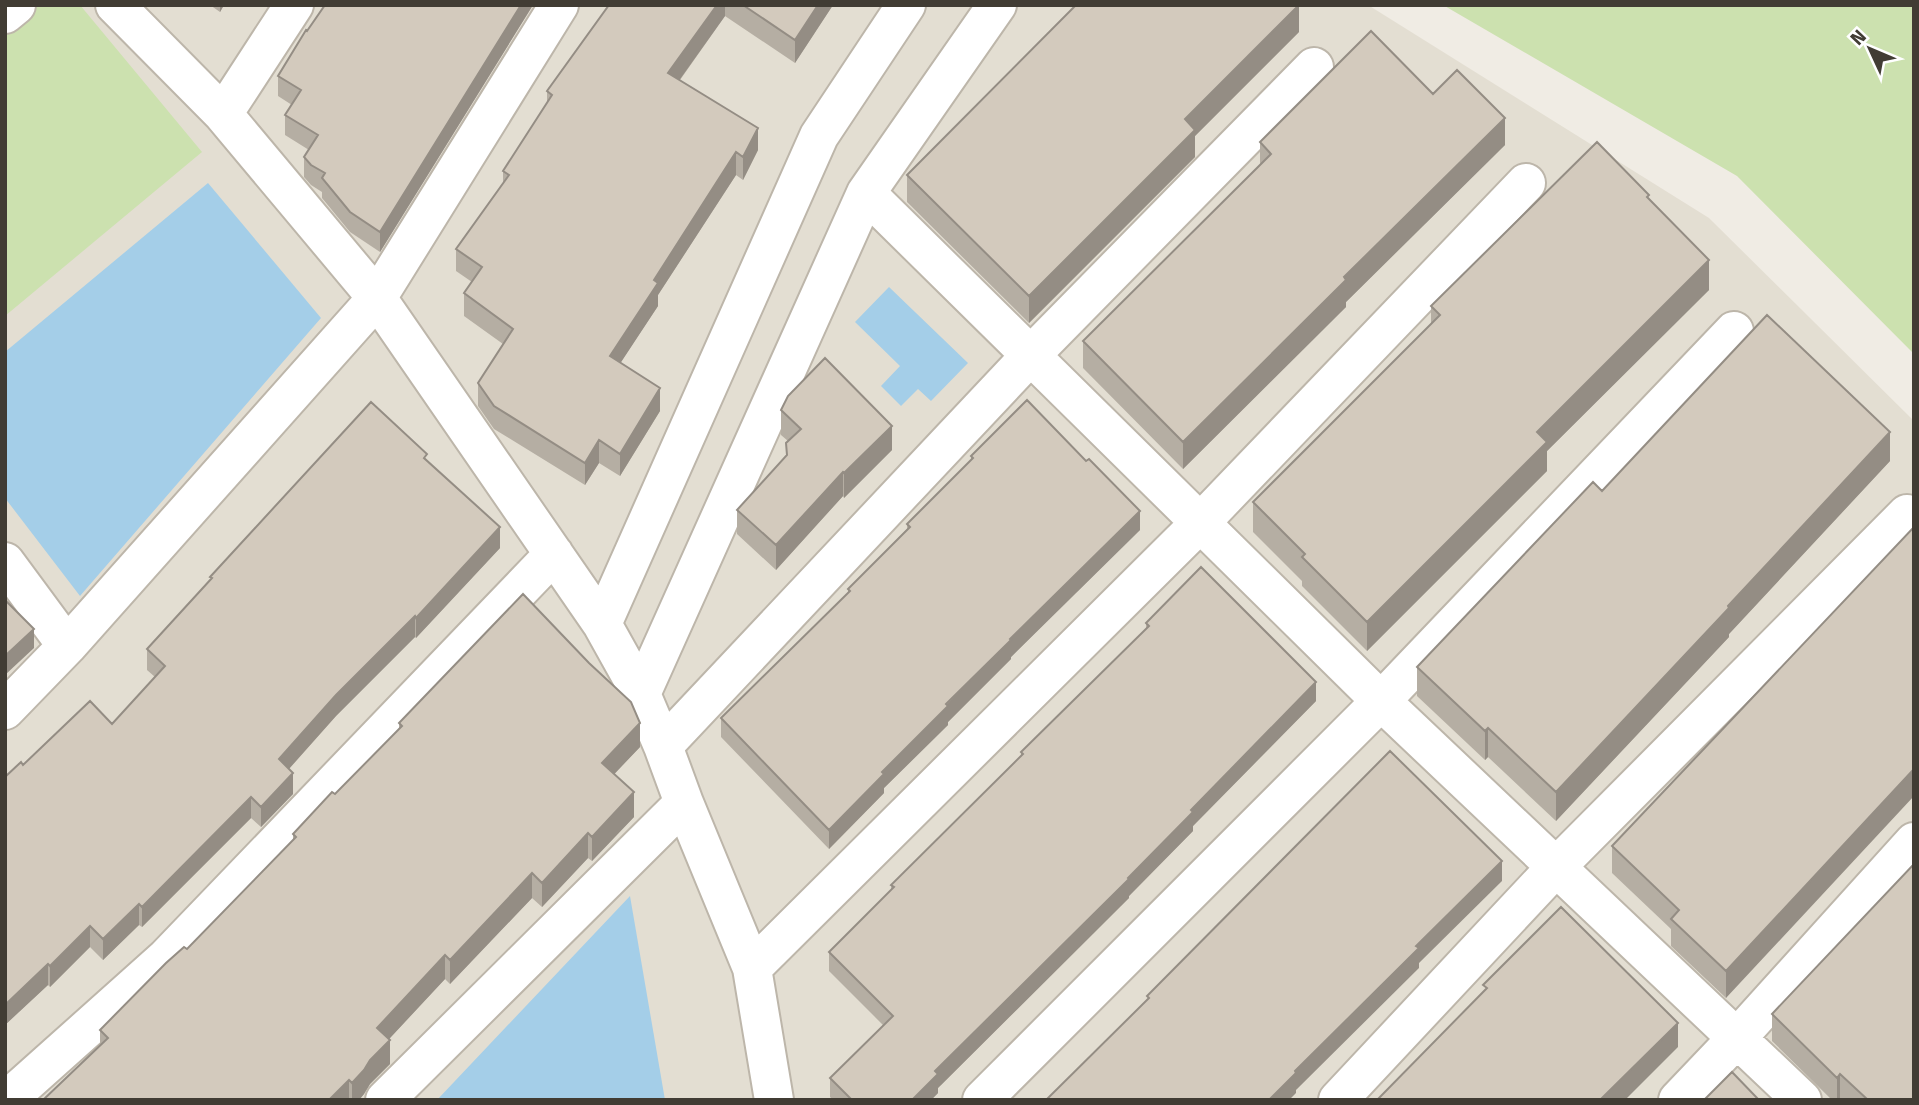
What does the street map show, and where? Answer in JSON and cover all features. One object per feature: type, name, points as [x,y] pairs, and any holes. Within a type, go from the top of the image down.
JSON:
[{"type":"street","points":[[5,14],[16,5]]},
{"type":"street","points":[[115,5],[223,114],[377,298],[602,624],[641,694],[752,968],[774,1100]]},
{"type":"street","points":[[223,114],[294,5]]},
{"type":"street","points":[[5,710],[68,646],[377,298],[559,5]]},
{"type":"street","points":[[602,624],[819,136],[906,5]]},
{"type":"street","points":[[641,694],[866,193],[997,5]]},
{"type":"street","points":[[663,746],[1030,356],[1314,68]]},
{"type":"street","points":[[752,968],[1199,523],[1526,183]]},
{"type":"street","points":[[866,193],[1381,701],[1802,1100]]},
{"type":"street","points":[[982,1100],[1381,701],[1734,331]]},
{"type":"street","points":[[1338,1100],[1557,866],[1908,514]]},
{"type":"street","points":[[7,1100],[166,958],[554,554]]},
{"type":"street","points":[[5,562],[68,646]]},
{"type":"street","points":[[385,1100],[684,803]]},
{"type":"street","points":[[1678,1100],[1914,842]]},
{"type":"shaded area","points":[[5,5],[1368,5],[1709,218],[1914,421],[1914,1100],[5,1100]]},
{"type":"green space","points":[[38,5],[80,5],[202,152],[5,316],[5,33]]},
{"type":"green space","points":[[1443,5],[1914,5],[1914,354],[1737,176]]},
{"type":"water","points":[[208,183],[321,318],[80,596],[5,498],[5,352]]},
{"type":"water","points":[[889,287],[968,363],[931,401],[918,389],[901,406],[881,386],[900,366],[855,322]]},
{"type":"water","points":[[630,896],[665,1100],[437,1100]]},
{"type":"building","points":[[325,5],[521,5],[380,232],[350,212],[322,178],[325,173],[311,165],[304,157],[318,135],[285,115],[301,90],[278,76]]},
{"type":"building","points":[[609,5],[717,5],[668,73],[758,128],[743,157],[736,152],[654,280],[658,283],[610,356],[660,388],[620,454],[599,440],[585,463],[494,406],[478,383],[513,329],[464,293],[482,267],[456,249],[509,175],[503,171],[552,95],[547,91]]},
{"type":"building","points":[[743,5],[818,5],[795,40]]},
{"type":"building","points":[[1076,5],[1299,5],[1185,119],[1195,130],[1029,296],[907,175]]},
{"type":"building","points":[[1371,31],[1433,94],[1457,70],[1505,118],[1344,277],[1346,280],[1183,442],[1083,341],[1271,154],[1260,142]]},
{"type":"building","points":[[1597,142],[1709,260],[1537,432],[1547,442],[1367,622],[1302,557],[1305,554],[1253,502],[1440,315],[1431,306]]},
{"type":"building","points":[[1767,315],[1890,432],[1556,792],[1488,728],[1485,731],[1417,667],[1593,482],[1602,491]]},
{"type":"building","points":[[825,358],[892,426],[843,472],[776,545],[737,510],[787,455],[786,443],[801,429],[781,410],[788,396]]},
{"type":"building","points":[[1027,400],[1086,461],[1089,459],[1140,511],[946,704],[948,706],[829,830],[721,718],[850,591],[848,589],[910,527],[907,524]]},
{"type":"building","points":[[371,402],[427,454],[424,458],[500,527],[416,618],[415,616],[336,695],[279,759],[293,773],[261,807],[251,797],[142,907],[139,904],[103,939],[90,926],[5,1005],[5,777],[21,762],[23,765],[90,701],[112,724],[165,666],[147,649]]},
{"type":"building","points":[[1914,527],[1914,769],[1726,971],[1671,919],[1679,910],[1612,846]]},
{"type":"building","points":[[1201,567],[1316,682],[1191,810],[1193,812],[1129,879],[935,1071],[938,1074],[912,1100],[852,1100],[830,1078],[893,1016],[829,952],[894,887],[891,885],[1023,754],[1021,752],[1149,626],[1146,623]]},
{"type":"building","points":[[523,594],[589,663],[631,702],[640,723],[602,763],[634,792],[592,837],[588,833],[542,883],[532,873],[450,960],[445,955],[377,1028],[390,1040],[352,1083],[349,1080],[329,1100],[43,1100],[108,1038],[100,1030],[166,963],[184,947],[187,949],[296,837],[293,834],[332,792],[335,794],[402,726],[399,723]]},
{"type":"building","points":[[5,600],[34,629],[5,656]]},
{"type":"building","points":[[1390,751],[1502,861],[1416,946],[1419,948],[1295,1071],[1296,1073],[1269,1100],[1046,1100],[1149,998],[1147,996]]},
{"type":"building","points":[[1914,864],[1914,1100],[1868,1100],[1840,1074],[1837,1078],[1772,1014]]},
{"type":"building","points":[[1561,907],[1678,1023],[1600,1100],[1377,1100],[1487,988],[1483,985]]},
{"type":"building","points":[[1732,1072],[1759,1100],[1704,1100]]}]
